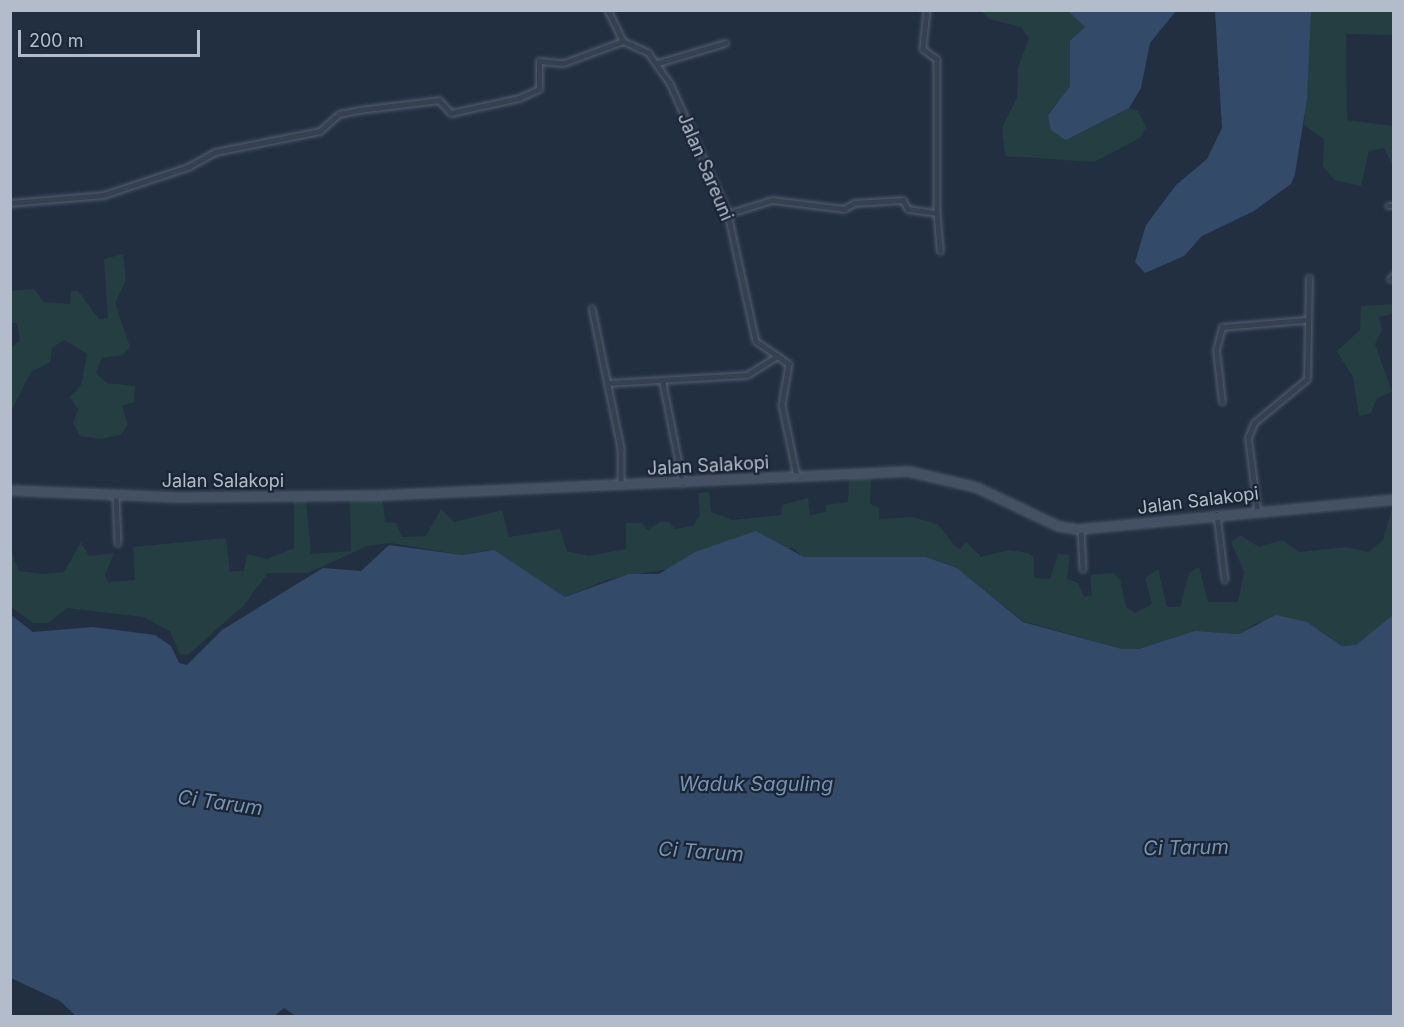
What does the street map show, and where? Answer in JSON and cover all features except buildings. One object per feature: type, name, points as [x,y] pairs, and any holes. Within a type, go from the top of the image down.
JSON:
[{"type":"street","points":[[608,10],[623,41],[658,63],[725,43]]},
{"type":"street","points":[[927,10],[922,49],[937,59],[937,213],[940,251]]},
{"type":"street","points":[[10,203],[104,195],[188,167],[215,152],[320,131],[339,114],[439,100],[451,113],[519,98],[539,89],[539,61],[564,63],[623,41]]},
{"type":"street","name":"Jalan Sareuni","points":[[658,63],[728,214],[756,341],[789,364],[782,405],[797,476]]},
{"type":"street","points":[[728,214],[772,200],[844,209],[854,203],[903,200],[908,209],[937,213]]},
{"type":"street","points":[[1257,509],[1250,430],[1307,379],[1304,320],[1309,278]]},
{"type":"street","points":[[592,308],[621,448],[621,484]]},
{"type":"street","points":[[1221,402],[1216,350],[1222,327],[1304,320]]},
{"type":"street","points":[[608,383],[663,382],[747,375],[777,356]]},
{"type":"street","points":[[663,382],[682,483]]},
{"type":"street","name":"Jalan Salakopi","points":[[10,490],[117,496],[367,495],[682,483],[797,476],[936,475],[1014,502],[1058,526],[1081,529],[1257,509],[1394,499]]},
{"type":"street","points":[[117,496],[118,543]]},
{"type":"street","points":[[1217,514],[1225,580]]},
{"type":"street","points":[[1081,529],[1083,569]]},
{"type":"green space","points":[[981,11],[1068,11],[1085,27],[1070,63],[1070,86],[1048,114],[1066,140],[1129,108],[1138,111],[1146,127],[1140,138],[1094,162],[1005,156],[1002,128],[1017,97],[1018,67],[1029,38],[1021,27],[989,19]]},
{"type":"green space","points":[[1311,11],[1393,11],[1393,35],[1346,34],[1347,120],[1393,126],[1393,166],[1384,148],[1369,151],[1361,186],[1334,180],[1323,166],[1324,139],[1304,125]]},
{"type":"green space","points":[[123,254],[126,280],[115,303],[130,347],[123,355],[102,358],[96,373],[107,383],[135,386],[134,402],[122,406],[128,425],[120,435],[101,439],[80,436],[73,423],[78,410],[70,397],[81,385],[87,354],[64,340],[52,348],[50,362],[31,372],[11,411],[11,347],[20,341],[17,323],[11,323],[11,291],[34,289],[44,302],[70,304],[71,291],[78,291],[99,319],[108,318],[104,259]]},
{"type":"green space","points":[[1393,304],[1393,314],[1379,317],[1382,330],[1375,344],[1392,392],[1377,398],[1371,413],[1359,416],[1353,377],[1337,351],[1360,330],[1361,306]]},
{"type":"green space","points":[[849,478],[871,478],[870,504],[879,508],[879,519],[912,517],[938,524],[955,546],[960,549],[966,542],[981,557],[1010,550],[1028,553],[1034,557],[1034,578],[1050,579],[1058,554],[1070,555],[1067,579],[1078,583],[1084,597],[1092,595],[1090,575],[1113,573],[1120,579],[1126,607],[1135,613],[1152,604],[1145,578],[1158,569],[1167,607],[1180,607],[1189,573],[1199,567],[1208,602],[1238,602],[1244,572],[1231,542],[1240,535],[1259,547],[1282,540],[1299,552],[1346,547],[1368,552],[1383,540],[1393,505],[1394,615],[1356,645],[1342,646],[1320,630],[1258,622],[1239,634],[1206,632],[1139,649],[1122,649],[1023,621],[957,568],[926,557],[804,557],[792,548],[609,579],[565,597],[488,550],[462,555],[390,543],[367,546],[308,573],[268,573],[244,605],[189,654],[180,655],[170,631],[143,617],[67,608],[48,623],[33,623],[11,607],[10,548],[19,571],[42,574],[64,572],[81,542],[89,556],[114,553],[105,575],[108,582],[135,580],[133,547],[226,538],[230,572],[244,571],[247,554],[267,559],[294,548],[294,500],[306,499],[311,554],[351,551],[350,501],[370,499],[383,500],[385,522],[396,523],[402,537],[426,536],[441,509],[454,522],[502,510],[509,537],[560,529],[567,551],[589,556],[626,549],[626,523],[642,523],[647,530],[661,522],[670,522],[674,529],[693,526],[700,515],[698,493],[709,492],[711,512],[733,520],[781,515],[782,505],[808,498],[810,515],[826,512],[826,505],[848,502]]},
{"type":"water","points":[[1068,11],[1176,11],[1150,43],[1141,88],[1129,108],[1066,140],[1051,130],[1048,115],[1070,86],[1070,41],[1085,27]]},
{"type":"water","points":[[1215,11],[1311,11],[1307,99],[1295,174],[1291,184],[1254,211],[1202,236],[1184,256],[1145,273],[1135,262],[1146,225],[1176,185],[1207,159],[1222,128]]},
{"type":"water","name":"Waduk Saguling","points":[[756,531],[804,557],[926,557],[957,568],[1023,622],[1122,649],[1139,649],[1195,631],[1239,634],[1276,615],[1307,622],[1342,646],[1356,645],[1393,615],[1393,1016],[296,1016],[284,1008],[274,1016],[76,1016],[60,1001],[11,978],[11,615],[33,632],[93,627],[155,635],[171,646],[179,663],[187,665],[222,630],[323,568],[361,571],[389,545],[462,555],[494,550],[565,597],[629,574],[659,574],[695,552]]},
{"type":"water label","name":"Ci Tarum","points":[[220,803]]},
{"type":"water label","name":"Ci Tarum","points":[[1186,848]]},
{"type":"water label","name":"Ci Tarum","points":[[701,852]]}]
